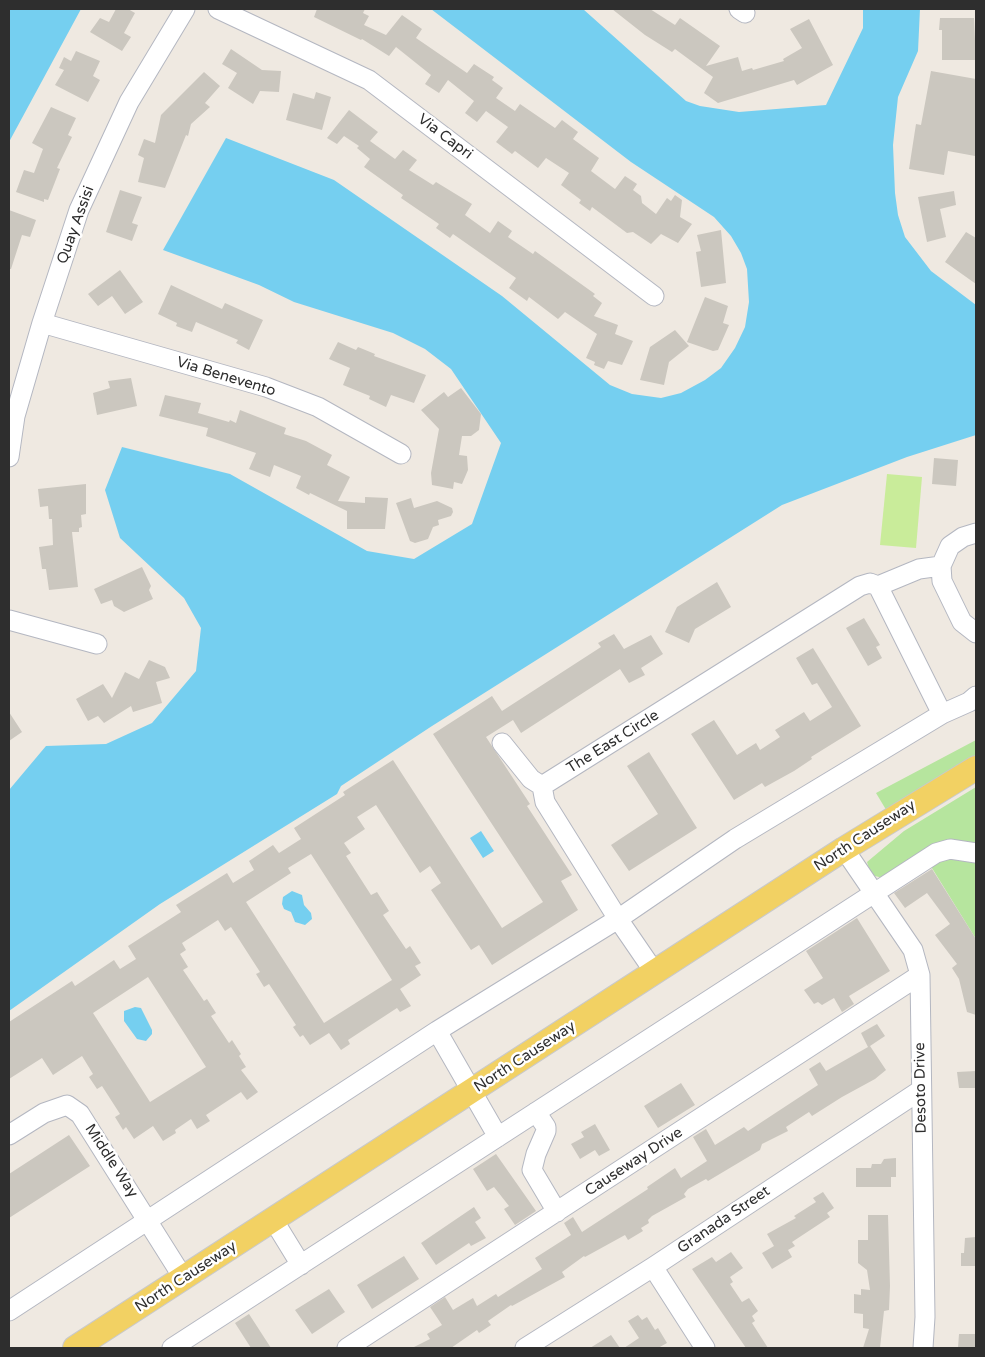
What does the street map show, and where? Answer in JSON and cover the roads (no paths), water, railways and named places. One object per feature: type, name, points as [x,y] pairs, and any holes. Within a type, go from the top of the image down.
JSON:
[{"type":"main road","name":"North Causeway","points":[[85,1346],[274,1220],[844,850],[976,768]]},
{"type":"street","name":"Quay Assisi","points":[[9,457],[16,416],[42,323],[79,210],[129,102],[185,9]]},
{"type":"street","name":"Via Capri","points":[[218,9],[369,80],[654,296]]},
{"type":"street","name":"Via Benevento","points":[[42,323],[266,387],[318,407],[401,454]]},
{"type":"street","points":[[976,533],[950,546],[941,566],[942,581],[962,622],[976,633]]},
{"type":"street","name":"The East Circle","points":[[542,786],[860,586],[874,584],[919,569],[941,566]]},
{"type":"street","points":[[874,584],[942,714]]},
{"type":"street","points":[[9,620],[98,644]]},
{"type":"street","points":[[9,1312],[437,1032],[618,919],[735,839],[942,714],[969,702],[976,696]]},
{"type":"street","points":[[502,743],[530,780],[542,786],[545,802],[618,919],[655,973]]},
{"type":"street","points":[[172,1348],[192,1343],[301,1265],[936,853],[950,849],[974,850]]},
{"type":"street","name":"Desoto Drive","points":[[844,850],[913,950],[920,975],[925,1317],[923,1348]]},
{"type":"street","name":"Causeway Drive","points":[[347,1348],[920,975]]},
{"type":"street","points":[[437,1032],[498,1137]]},
{"type":"street","name":"Granada Street","points":[[525,1348],[653,1267],[921,1090]]},
{"type":"street","name":"Middle Way","points":[[9,1135],[44,1112],[67,1105],[80,1114],[184,1279]]},
{"type":"street","points":[[536,1112],[546,1127],[546,1131],[536,1154],[532,1170],[557,1212]]},
{"type":"street","points":[[274,1220],[301,1265]]},
{"type":"street","points":[[653,1267],[705,1348]]},
{"type":"water","points":[[9,9],[81,9],[9,142]]},
{"type":"water","points":[[431,9],[583,9],[686,101],[700,106],[739,112],[826,105],[863,28],[863,9],[920,9],[918,51],[898,97],[893,145],[895,193],[898,215],[905,237],[931,271],[976,305],[976,435],[907,457],[782,505],[432,726],[341,786],[337,794],[160,904],[9,1011],[9,790],[46,746],[106,744],[152,723],[196,671],[201,628],[184,598],[120,538],[105,490],[122,447],[230,474],[367,551],[414,559],[472,524],[501,443],[451,369],[425,349],[393,333],[294,302],[259,285],[163,250],[226,138],[334,180],[502,296],[610,385],[632,394],[661,398],[681,393],[705,380],[721,368],[735,348],[745,327],[749,302],[747,269],[741,253],[731,236],[714,217],[631,162]]},
{"type":"water","points":[[481,831],[494,851],[483,858],[470,838]]},
{"type":"water","points":[[292,891],[302,895],[304,905],[311,913],[312,919],[305,925],[295,922],[291,912],[284,909],[282,904],[283,897]]},
{"type":"water","points":[[135,1007],[141,1008],[152,1030],[152,1034],[146,1041],[137,1039],[124,1021],[124,1011]]}]
